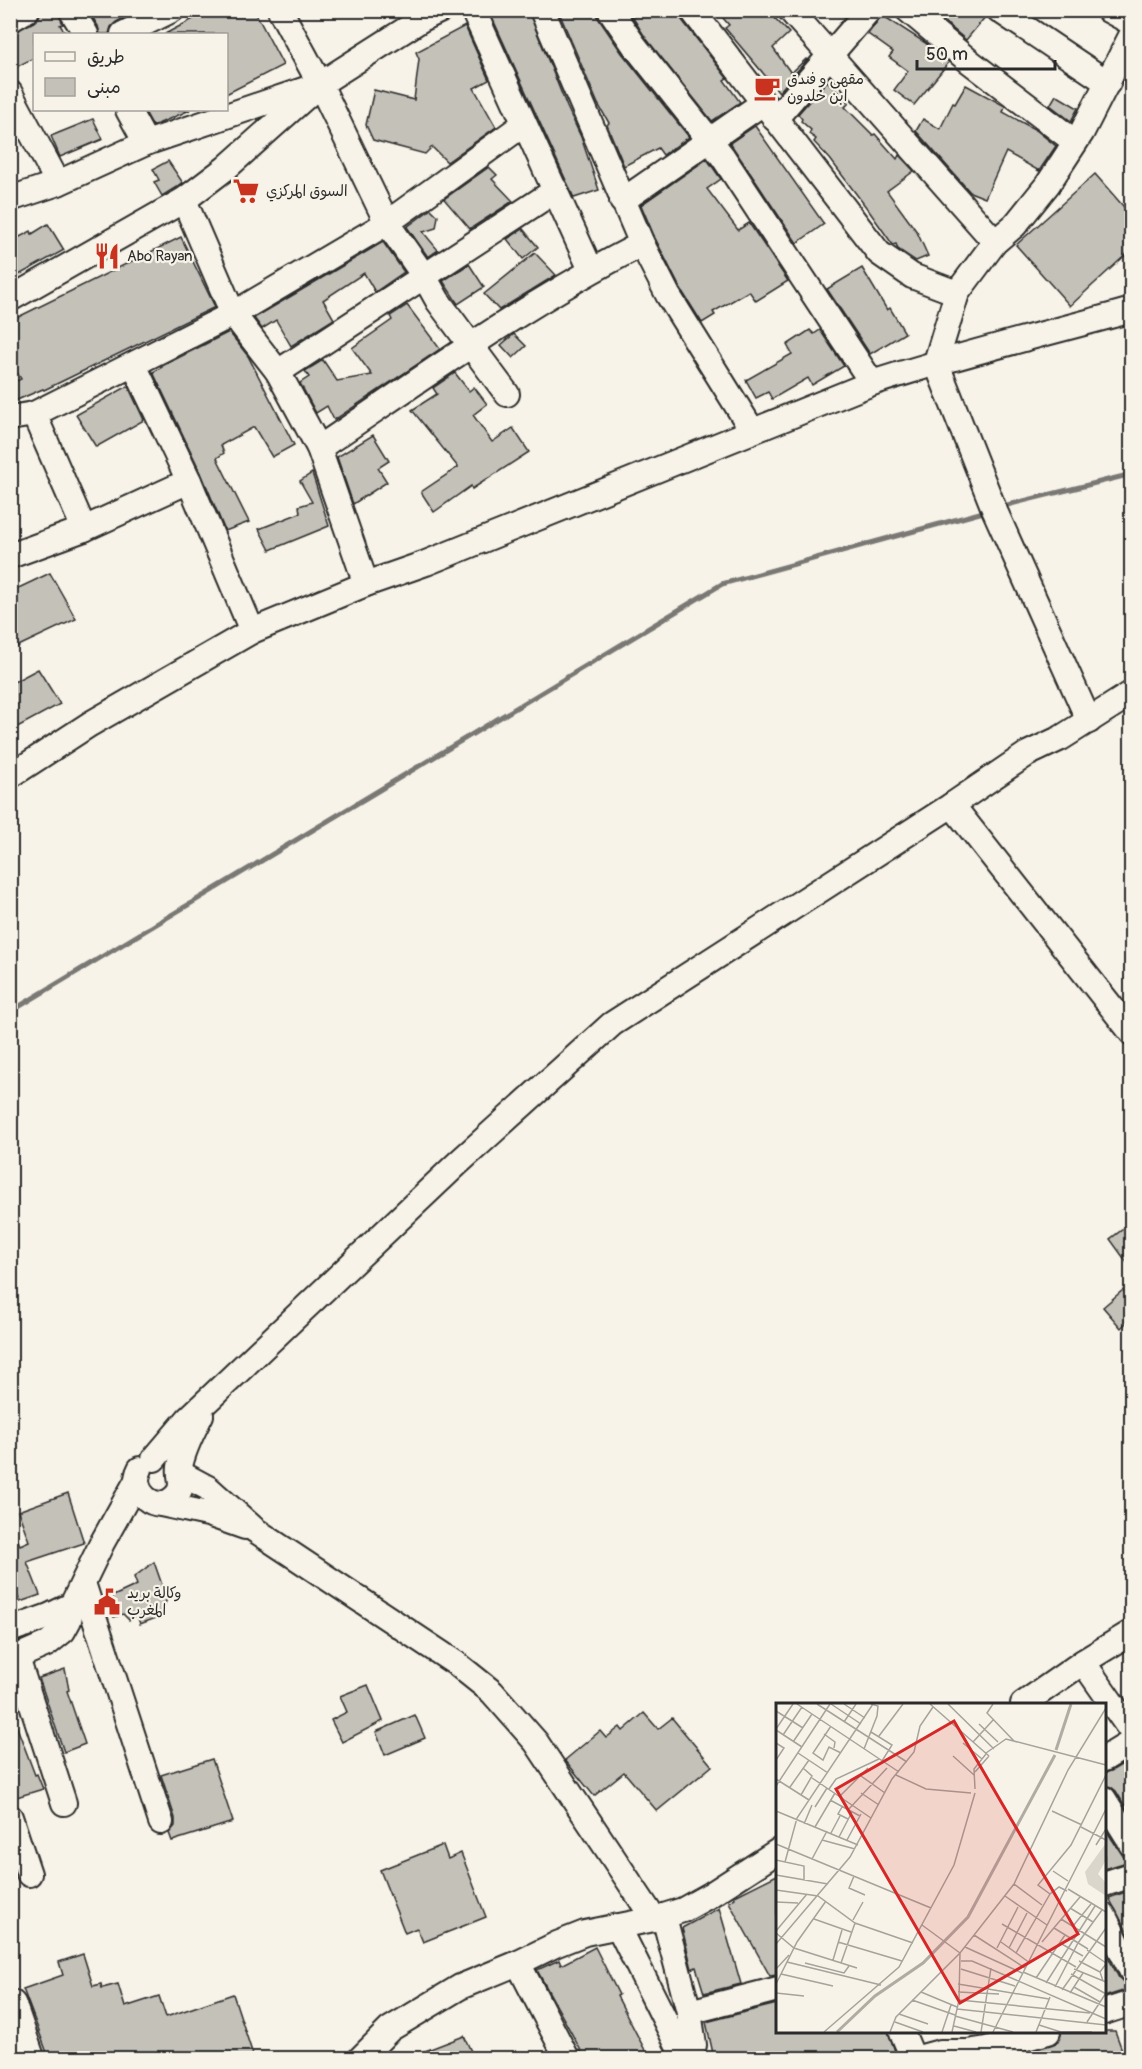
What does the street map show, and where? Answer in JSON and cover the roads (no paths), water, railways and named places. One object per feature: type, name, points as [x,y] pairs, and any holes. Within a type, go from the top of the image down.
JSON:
[{"type":"main road","points":[[10,2006],[28,2058]]},
{"type":"street","points":[[10,20],[27,10]]},
{"type":"street","points":[[71,10],[85,33]]},
{"type":"street","points":[[280,10],[320,84],[387,223],[424,276],[438,301],[507,394]]},
{"type":"street","points":[[473,10],[591,270]]},
{"type":"street","points":[[542,10],[642,244],[668,295],[752,430]]},
{"type":"street","points":[[610,10],[634,45],[723,157],[872,383]]},
{"type":"street","points":[[692,10],[879,253],[912,276],[957,293]]},
{"type":"street","points":[[790,10],[995,242]]},
{"type":"street","points":[[622,201],[710,140],[769,111],[829,56],[869,10]]},
{"type":"street","points":[[908,10],[969,61],[1075,142]]},
{"type":"street","points":[[999,10],[1108,83]]},
{"type":"street","points":[[1108,10],[1131,23]]},
{"type":"street","points":[[125,33],[165,12]]},
{"type":"street","points":[[10,299],[184,200],[226,168],[320,84],[427,13]]},
{"type":"street","points":[[1089,721],[994,509],[936,362],[957,293],[995,242],[1022,217],[1048,184],[1108,83],[1131,34]]},
{"type":"street","points":[[10,199],[58,183],[146,143],[320,84]]},
{"type":"street","points":[[10,93],[58,183]]},
{"type":"street","points":[[129,111],[146,143]]},
{"type":"street","points":[[10,418],[34,414],[233,314],[387,223],[524,124]]},
{"type":"street","points":[[278,372],[556,190]]},
{"type":"street","points":[[184,200],[233,314],[278,372],[319,448],[366,584]]},
{"type":"street","points":[[319,448],[471,346],[591,270],[642,244]]},
{"type":"street","points":[[10,776],[90,724],[252,631],[872,383],[936,362],[1131,310]]},
{"type":"street","points":[[134,365],[189,481],[252,631]]},
{"type":"street","points":[[34,414],[84,529]]},
{"type":"street","points":[[10,556],[84,529],[189,481]]},
{"type":"street","points":[[148,1495],[141,1467],[154,1459],[188,1419],[449,1172],[612,1024],[952,805],[1027,754],[1061,738],[1131,693]]},
{"type":"street","points":[[952,805],[1131,1033]]},
{"type":"street","points":[[148,1495],[169,1502],[176,1497],[182,1481],[180,1471],[187,1446],[208,1401]]},
{"type":"street","points":[[154,1459],[168,1460],[180,1471],[208,1488],[255,1530],[458,1664],[492,1692],[536,1742],[659,1918],[689,2012],[694,2045],[689,2058]]},
{"type":"street","points":[[148,1495],[255,1530]]},
{"type":"street","points":[[64,1803],[14,1659],[56,1638],[66,1625],[72,1605],[102,1543],[148,1495]]},
{"type":"street","points":[[83,1583],[161,1822]]},
{"type":"street","points":[[10,1630],[72,1605]]},
{"type":"street","points":[[1024,1703],[1131,1632]]},
{"type":"street","points":[[1083,1662],[1131,1732]]},
{"type":"street","points":[[1106,1757],[1131,1742]]},
{"type":"street","points":[[1106,1802],[1129,1835]]},
{"type":"street","points":[[10,1817],[29,1874]]},
{"type":"street","points":[[361,2058],[390,2029],[460,1988],[518,1964],[576,1936],[659,1918],[696,1904],[776,1852]]},
{"type":"street","points":[[1106,1883],[1131,1875]]},
{"type":"street","points":[[1106,1920],[1131,1972]]},
{"type":"street","points":[[618,1926],[684,2058]]},
{"type":"street","points":[[518,1964],[567,2058]]},
{"type":"street","points":[[689,2012],[776,1989]]},
{"type":"street","points":[[1106,2011],[1131,2003]]},
{"type":"street","points":[[903,2033],[913,2058]]},
{"type":"street","points":[[918,2058],[940,2052],[986,2049],[1041,2033]]},
{"type":"waterway","points":[[999,507],[1132,474]]},
{"type":"waterway","points":[[10,1012],[722,584],[987,511]]},
{"type":"place","name":"مقهى و فندق ابن خلدون","points":[[767,88]]},
{"type":"place","name":"السوق المركزي","points":[[246,191]]},
{"type":"place","name":"Abo Rayan","points":[[107,256]]},
{"type":"place","name":"وكالة بريد المغرب","points":[[107,1602]]}]
